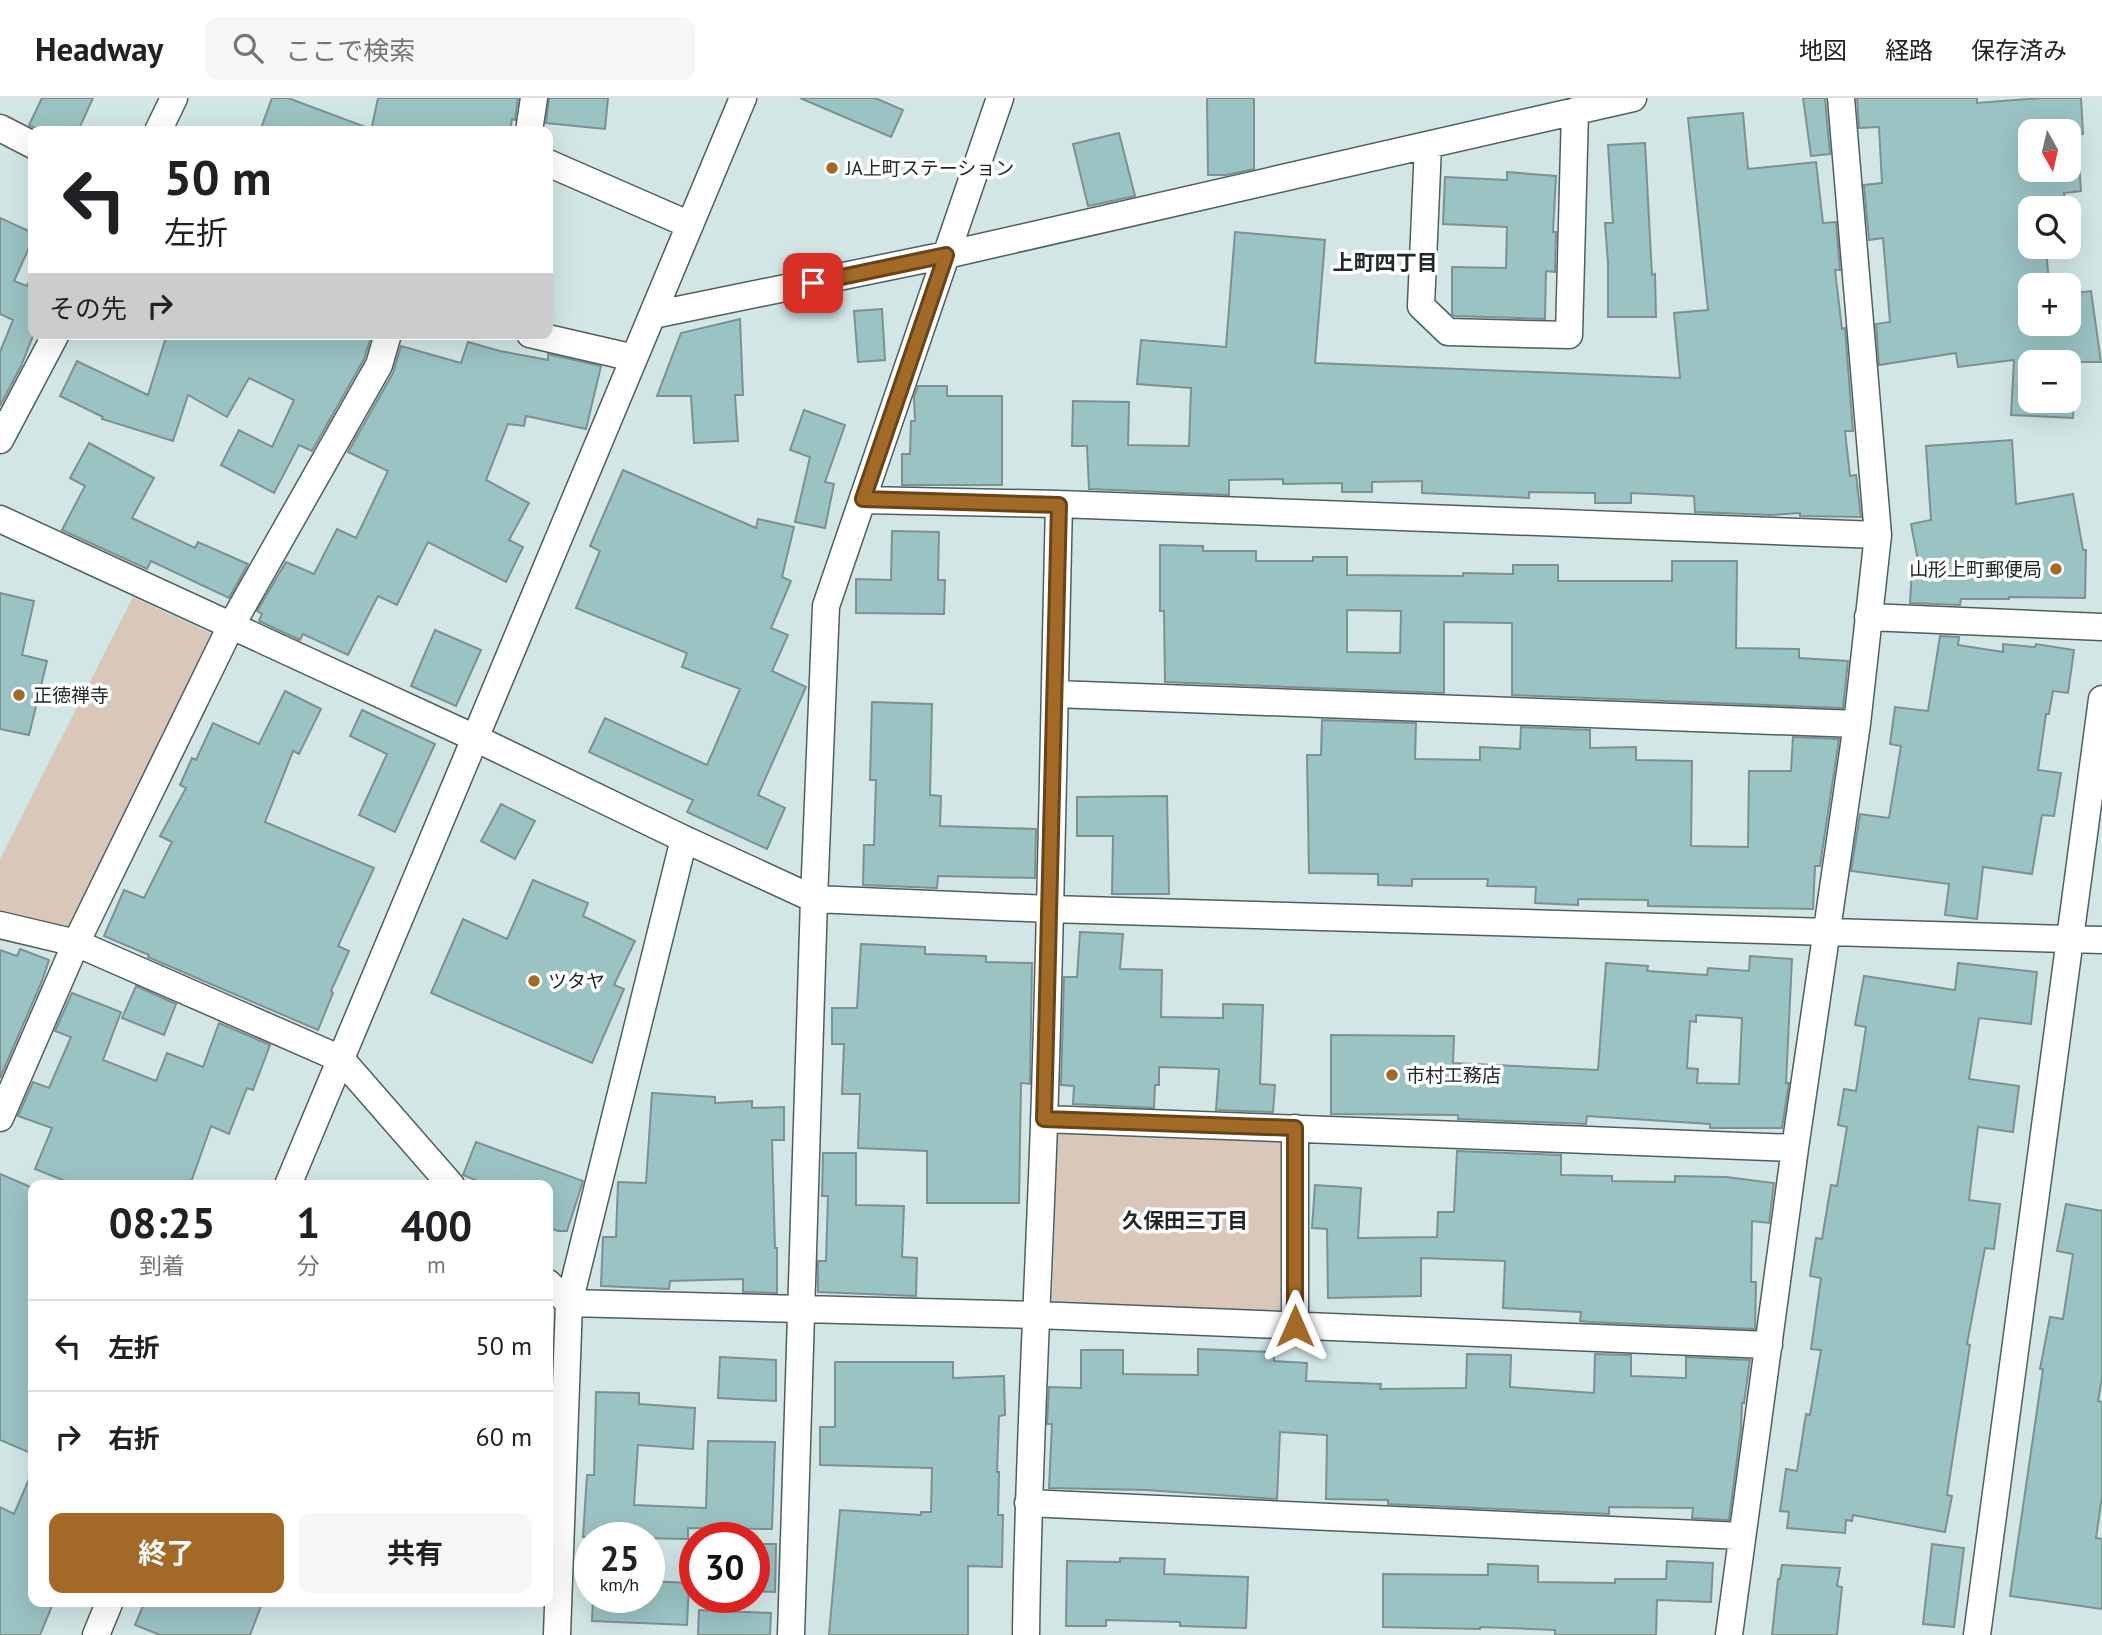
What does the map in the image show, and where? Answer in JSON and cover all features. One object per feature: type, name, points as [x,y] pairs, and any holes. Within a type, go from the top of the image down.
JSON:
[{"type":"street","points":[[160,126],[174,98]]},
{"type":"street","points":[[530,126],[534,98]]},
{"type":"street","points":[[290,1180],[743,98]]},
{"type":"street","points":[[791,1635],[800,1308],[826,606],[1000,98]]},
{"type":"street","points":[[653,315],[946,255],[1633,98]]},
{"type":"street","points":[[1729,1635],[1795,1148],[1857,724],[1878,535],[1841,98]]},
{"type":"street","points":[[1428,146],[1421,306],[1448,332],[1569,335],[1575,111]]},
{"type":"street","points":[[0,128],[28,142]]},
{"type":"street","points":[[553,165],[690,225]]},
{"type":"street","points":[[553,339],[634,358]]},
{"type":"street","points":[[0,440],[53,340]]},
{"type":"street","points":[[0,1118],[76,943],[231,626],[379,365],[386,340]]},
{"type":"street","points":[[863,499],[1878,535]]},
{"type":"street","points":[[1026,1635],[1028,1503],[1044,1119],[1059,505]]},
{"type":"street","points":[[0,519],[475,738],[814,899],[1050,909],[2102,940]]},
{"type":"street","points":[[1868,617],[2102,627]]},
{"type":"street","points":[[1055,694],[1857,724]]},
{"type":"street","points":[[1977,1635],[2102,699]]},
{"type":"street","points":[[557,1635],[569,1303],[684,839]]},
{"type":"street","points":[[0,925],[76,943],[341,1059],[447,1180]]},
{"type":"street","points":[[1044,1119],[1795,1148]]},
{"type":"street","points":[[1295,1128],[1295,1326]]},
{"type":"street","points":[[553,1288],[569,1303],[1037,1315],[1769,1345]]},
{"type":"street","points":[[1028,1503],[1742,1536]]},
{"type":"street","points":[[96,1635],[108,1607]]},
{"type":"shaded area","points":[[133,597],[214,635],[69,927],[0,913],[0,859]]},
{"type":"shaded area","points":[[1058,1133],[1286,1142],[1280,1311],[1052,1303]]},
{"type":"building","points":[[42,98],[93,98],[80,126],[29,125]]},
{"type":"building","points":[[272,98],[288,98],[363,126],[262,126]]},
{"type":"building","points":[[378,98],[518,98],[515,120],[512,119],[511,126],[372,126]]},
{"type":"building","points":[[549,98],[608,98],[605,129],[546,123]]},
{"type":"building","points":[[800,98],[875,98],[903,110],[891,137]]},
{"type":"building","points":[[1207,98],[1254,98],[1254,169],[1226,175],[1208,175]]},
{"type":"building","points":[[1803,98],[1825,98],[1830,154],[1811,156]]},
{"type":"building","points":[[1857,98],[1977,98],[1977,103],[2081,98],[2083,134],[2081,119],[2018,119],[2018,182],[2080,182],[2081,191],[2064,193],[2064,196],[2018,196],[2018,259],[2047,259],[2048,273],[2018,273],[2018,336],[2081,336],[2081,292],[2091,291],[2101,362],[2081,362],[2081,350],[2018,350],[2018,413],[2073,413],[2073,418],[2011,415],[2014,360],[1958,367],[1956,353],[1879,365],[1876,324],[1890,322],[1883,238],[1869,240],[1864,185],[1882,183],[1879,127],[1859,128]]},
{"type":"building","points":[[1743,113],[1748,169],[1816,162],[1823,223],[1836,222],[1840,270],[1835,270],[1842,329],[1845,328],[1853,431],[1845,431],[1850,476],[1856,475],[1861,517],[1800,516],[1800,513],[1771,515],[1695,512],[1694,496],[1631,493],[1631,503],[1595,503],[1595,493],[1529,492],[1529,498],[1422,493],[1422,481],[1372,482],[1372,492],[1342,492],[1342,483],[1283,484],[1283,479],[1229,480],[1229,495],[1089,489],[1087,446],[1072,446],[1073,401],[1129,402],[1128,445],[1189,446],[1191,388],[1137,384],[1141,340],[1226,347],[1235,232],[1325,240],[1315,363],[1680,378],[1674,313],[1708,310],[1688,118]]},
{"type":"building","points":[[1119,133],[1135,196],[1088,206],[1073,144]]},
{"type":"building","points":[[1645,143],[1656,317],[1608,317],[1605,223],[1613,223],[1608,145]]},
{"type":"building","points":[[1507,172],[1556,176],[1553,232],[1556,232],[1555,272],[1546,271],[1545,319],[1455,316],[1452,314],[1452,267],[1506,268],[1507,227],[1443,224],[1445,177],[1507,180]]},
{"type":"building","points":[[0,218],[28,231],[28,250],[14,281],[27,286],[28,284],[28,340],[31,340],[0,406],[0,352],[13,320],[0,314]]},
{"type":"building","points":[[882,309],[885,360],[858,362],[854,311]]},
{"type":"building","points":[[740,319],[743,395],[735,395],[738,441],[694,443],[691,396],[657,396],[681,333]]},
{"type":"building","points":[[165,340],[370,340],[364,359],[312,451],[299,445],[274,493],[221,465],[239,430],[272,447],[294,400],[249,378],[227,417],[188,395],[173,441],[102,419],[103,417],[60,396],[77,361],[148,395]]},
{"type":"building","points":[[468,342],[548,360],[548,354],[601,366],[586,429],[526,416],[524,426],[508,424],[486,480],[529,503],[509,540],[523,547],[506,582],[428,542],[397,605],[378,596],[348,655],[303,634],[300,640],[259,621],[262,614],[257,611],[286,562],[314,574],[337,529],[356,538],[388,471],[348,452],[393,373],[401,346],[461,363]]},
{"type":"building","points":[[918,386],[947,386],[947,396],[1002,396],[1002,485],[902,485],[902,454],[910,454],[911,421],[915,421],[914,397]]},
{"type":"building","points":[[804,410],[845,425],[825,482],[834,484],[825,528],[795,522],[810,457],[790,450]]},
{"type":"building","points":[[2012,440],[2016,504],[2073,494],[2083,550],[2086,550],[2085,598],[1961,599],[1960,605],[1910,603],[1912,570],[1920,571],[1911,524],[1931,520],[1926,446]]},
{"type":"building","points":[[89,443],[154,478],[132,518],[195,548],[198,542],[248,564],[229,598],[151,561],[147,569],[62,530],[85,486],[70,478]]},
{"type":"building","points":[[623,470],[756,528],[758,519],[794,527],[782,577],[791,581],[771,628],[788,635],[772,671],[806,687],[758,795],[785,808],[767,849],[687,812],[693,800],[589,752],[605,718],[707,765],[740,689],[682,667],[687,653],[576,608],[600,551],[590,546]]},
{"type":"building","points":[[892,531],[939,532],[938,580],[945,580],[944,614],[856,613],[856,579],[891,580]]},
{"type":"building","points":[[1160,545],[1203,546],[1203,551],[1256,551],[1256,561],[1313,561],[1313,557],[1347,557],[1347,575],[1513,574],[1513,565],[1558,565],[1558,581],[1672,581],[1672,561],[1737,561],[1736,648],[1799,649],[1799,658],[1848,661],[1843,708],[1512,695],[1512,623],[1444,622],[1444,693],[1165,682],[1164,611],[1160,611]],"holes":[[[1347,610],[1401,611],[1400,653],[1347,652]]]},
{"type":"building","name":"正徳禅寺","points":[[0,593],[34,601],[22,655],[47,661],[29,735],[0,729]]},
{"type":"building","points":[[435,630],[481,650],[456,706],[411,686]]},
{"type":"building","points":[[1940,636],[1959,637],[1958,645],[2003,652],[2003,644],[2035,647],[2036,644],[2074,650],[2068,693],[2053,691],[2049,714],[2046,714],[2038,770],[2061,773],[2054,816],[2042,815],[2032,874],[1983,867],[1977,919],[1945,915],[1949,884],[1851,871],[1860,814],[1889,818],[1901,746],[1890,744],[1895,707],[1928,711]]},
{"type":"building","points":[[285,691],[321,709],[299,754],[293,751],[265,822],[374,868],[338,946],[349,951],[331,991],[333,993],[318,1030],[104,936],[124,890],[144,898],[172,842],[160,836],[186,788],[180,785],[192,758],[196,760],[213,723],[259,744]]},
{"type":"building","points":[[872,702],[932,704],[930,795],[941,796],[940,826],[1036,829],[1035,878],[938,876],[937,888],[863,885],[864,845],[874,845],[876,780],[870,780]]},
{"type":"building","points":[[362,710],[435,744],[395,832],[359,815],[387,754],[350,736]]},
{"type":"building","points":[[1322,720],[1416,723],[1415,759],[1480,760],[1480,747],[1520,749],[1521,727],[1590,730],[1590,748],[1636,747],[1636,760],[1692,761],[1691,846],[1748,847],[1749,771],[1791,771],[1793,737],[1839,739],[1820,866],[1815,866],[1813,909],[1648,906],[1648,900],[1578,899],[1578,905],[1535,903],[1536,887],[1487,886],[1488,879],[1412,879],[1412,886],[1378,885],[1378,874],[1309,873],[1307,755],[1321,755]]},
{"type":"building","points":[[1167,796],[1169,894],[1112,894],[1113,836],[1077,836],[1077,797]]},
{"type":"building","points":[[501,804],[535,821],[515,859],[481,841]]},
{"type":"building","points":[[533,880],[588,903],[583,916],[635,941],[614,985],[624,989],[592,1063],[431,993],[463,919],[507,939]]},
{"type":"building","points":[[1080,932],[1123,934],[1120,969],[1162,970],[1161,1017],[1223,1018],[1223,1004],[1263,1005],[1260,1084],[1275,1085],[1273,1112],[1216,1110],[1219,1069],[1159,1067],[1159,1085],[1155,1085],[1154,1108],[1073,1104],[1074,1086],[1061,1085],[1064,977],[1077,977]]},
{"type":"building","points":[[861,944],[925,947],[925,954],[986,956],[986,962],[1032,963],[1030,1084],[1021,1083],[1019,1203],[927,1203],[927,1151],[858,1148],[860,1094],[842,1094],[844,1044],[832,1044],[832,1008],[857,1008]]},
{"type":"building","points":[[20,949],[49,960],[0,1078],[0,950],[17,956]]},
{"type":"building","points":[[1750,956],[1792,959],[1786,1083],[1789,1083],[1782,1128],[1710,1128],[1710,1124],[1587,1116],[1586,1124],[1458,1119],[1458,1115],[1331,1114],[1331,1035],[1454,1036],[1453,1063],[1598,1070],[1606,963],[1648,966],[1647,971],[1707,975],[1708,968],[1749,971]],"holes":[[[1696,1015],[1742,1018],[1739,1084],[1697,1083],[1698,1069],[1687,1068],[1690,1021],[1696,1022]]]},
{"type":"building","points":[[1958,963],[2037,972],[2031,1024],[1979,1018],[1969,1079],[2019,1086],[2013,1132],[1978,1127],[1969,1200],[2000,1204],[1994,1249],[1985,1248],[1967,1344],[1970,1345],[1947,1495],[1952,1496],[1945,1532],[1853,1515],[1852,1521],[1846,1520],[1845,1533],[1787,1528],[1789,1512],[1780,1511],[1786,1469],[1797,1471],[1806,1414],[1810,1415],[1821,1350],[1811,1349],[1821,1278],[1810,1276],[1816,1238],[1822,1239],[1831,1185],[1837,1186],[1847,1127],[1838,1125],[1844,1089],[1856,1091],[1866,1027],[1855,1025],[1864,976],[1955,990]]},
{"type":"building","points":[[136,986],[176,1004],[164,1035],[122,1018]]},
{"type":"building","points":[[72,993],[121,1012],[103,1060],[156,1081],[167,1053],[203,1067],[219,1023],[270,1045],[253,1090],[247,1088],[229,1134],[211,1126],[192,1180],[62,1180],[35,1169],[52,1128],[18,1116],[33,1082],[49,1088],[71,1037],[55,1031]]},
{"type":"building","points":[[652,1093],[715,1097],[715,1103],[752,1101],[752,1108],[784,1107],[784,1140],[772,1140],[777,1293],[743,1292],[743,1279],[670,1281],[669,1289],[601,1286],[603,1237],[616,1237],[618,1182],[646,1183]]},
{"type":"building","points":[[476,1142],[583,1181],[567,1231],[558,1231],[553,1229],[553,1180],[475,1180],[463,1175]]},
{"type":"building","points":[[1457,1151],[1561,1155],[1561,1175],[1612,1176],[1612,1181],[1675,1182],[1675,1176],[1726,1177],[1774,1183],[1769,1223],[1752,1221],[1751,1282],[1756,1282],[1755,1329],[1590,1322],[1580,1321],[1581,1312],[1503,1308],[1505,1261],[1421,1258],[1421,1296],[1328,1298],[1327,1229],[1312,1228],[1315,1185],[1361,1188],[1358,1238],[1437,1237],[1438,1212],[1454,1212]]},
{"type":"building","points":[[823,1153],[856,1153],[856,1205],[904,1206],[902,1257],[917,1258],[916,1296],[818,1292],[818,1261],[826,1261],[828,1196],[822,1196]]},
{"type":"building","points":[[0,1174],[28,1186],[28,1452],[0,1440]]},
{"type":"building","points":[[2066,1204],[2102,1211],[2102,1379],[2098,1401],[2102,1402],[2102,1497],[2096,1538],[2102,1539],[2102,1609],[2010,1596],[2043,1369],[2040,1369],[2050,1317],[2063,1319],[2073,1254],[2057,1251]]},
{"type":"building","points":[[1198,1349],[1274,1352],[1274,1361],[1307,1363],[1306,1381],[1381,1384],[1380,1389],[1466,1388],[1467,1354],[1511,1355],[1510,1387],[1594,1393],[1595,1354],[1631,1355],[1631,1376],[1686,1378],[1686,1357],[1750,1360],[1742,1403],[1729,1520],[1692,1518],[1693,1508],[1609,1507],[1609,1514],[1388,1504],[1388,1500],[1326,1499],[1327,1435],[1280,1432],[1277,1499],[1146,1490],[1049,1488],[1052,1424],[1047,1424],[1049,1387],[1081,1388],[1081,1350],[1123,1350],[1123,1374],[1198,1375]]},
{"type":"building","points":[[720,1357],[776,1360],[776,1401],[718,1398]]},
{"type":"building","points":[[835,1362],[953,1362],[953,1378],[1004,1376],[1005,1415],[999,1416],[997,1472],[998,1515],[1003,1515],[1002,1567],[968,1566],[968,1635],[829,1635],[840,1510],[921,1515],[921,1512],[931,1512],[932,1468],[820,1465],[820,1427],[835,1427]]},
{"type":"building","points":[[596,1392],[639,1393],[639,1404],[695,1408],[693,1449],[638,1445],[634,1505],[706,1508],[708,1441],[775,1442],[772,1529],[770,1522],[679,1522],[679,1539],[665,1539],[665,1522],[584,1522],[587,1475],[594,1475]]},
{"type":"building","points":[[28,1482],[28,1607],[52,1607],[40,1635],[0,1635],[0,1507],[14,1514]]},
{"type":"building","points":[[770,1544],[776,1544],[775,1592],[770,1592]]},
{"type":"building","points":[[1932,1544],[1964,1548],[1954,1627],[1923,1624]]},
{"type":"building","points":[[1120,1558],[1165,1559],[1164,1574],[1248,1577],[1246,1628],[1180,1626],[1180,1622],[1106,1620],[1106,1626],[1066,1626],[1067,1561],[1120,1562]]},
{"type":"building","points":[[1667,1561],[1713,1563],[1711,1602],[1657,1600],[1656,1635],[1555,1635],[1555,1630],[1383,1627],[1383,1574],[1488,1575],[1488,1564],[1538,1566],[1538,1582],[1615,1583],[1615,1579],[1666,1579]]},
{"type":"building","points":[[1782,1565],[1840,1568],[1837,1586],[1842,1587],[1837,1635],[1772,1635]]},
{"type":"building","points":[[665,1582],[679,1582],[679,1613],[688,1613],[687,1625],[592,1621],[592,1613],[665,1613]]},
{"type":"building","points":[[142,1607],[261,1607],[250,1635],[160,1635],[135,1625]]},
{"type":"building","points":[[699,1613],[771,1613],[770,1635],[698,1635]]},
{"type":"place","name":"JA上町ステーション","points":[[832,168]]},
{"type":"place","name":"山形上町郵便局","points":[[2056,569]]},
{"type":"place","name":"正徳禅寺","points":[[19,695]]},
{"type":"place","name":"ツタヤ","points":[[534,981]]},
{"type":"place","name":"市村工務店","points":[[1392,1075]]},
{"type":"district","name":"上町四丁目","points":[[1385,262]]},
{"type":"district","name":"久保田三丁目","points":[[1185,1220]]},
{"type":"route","points":[[813,283],[946,255],[863,499],[1059,505],[1044,1119],[1295,1128],[1295,1326]]}]
